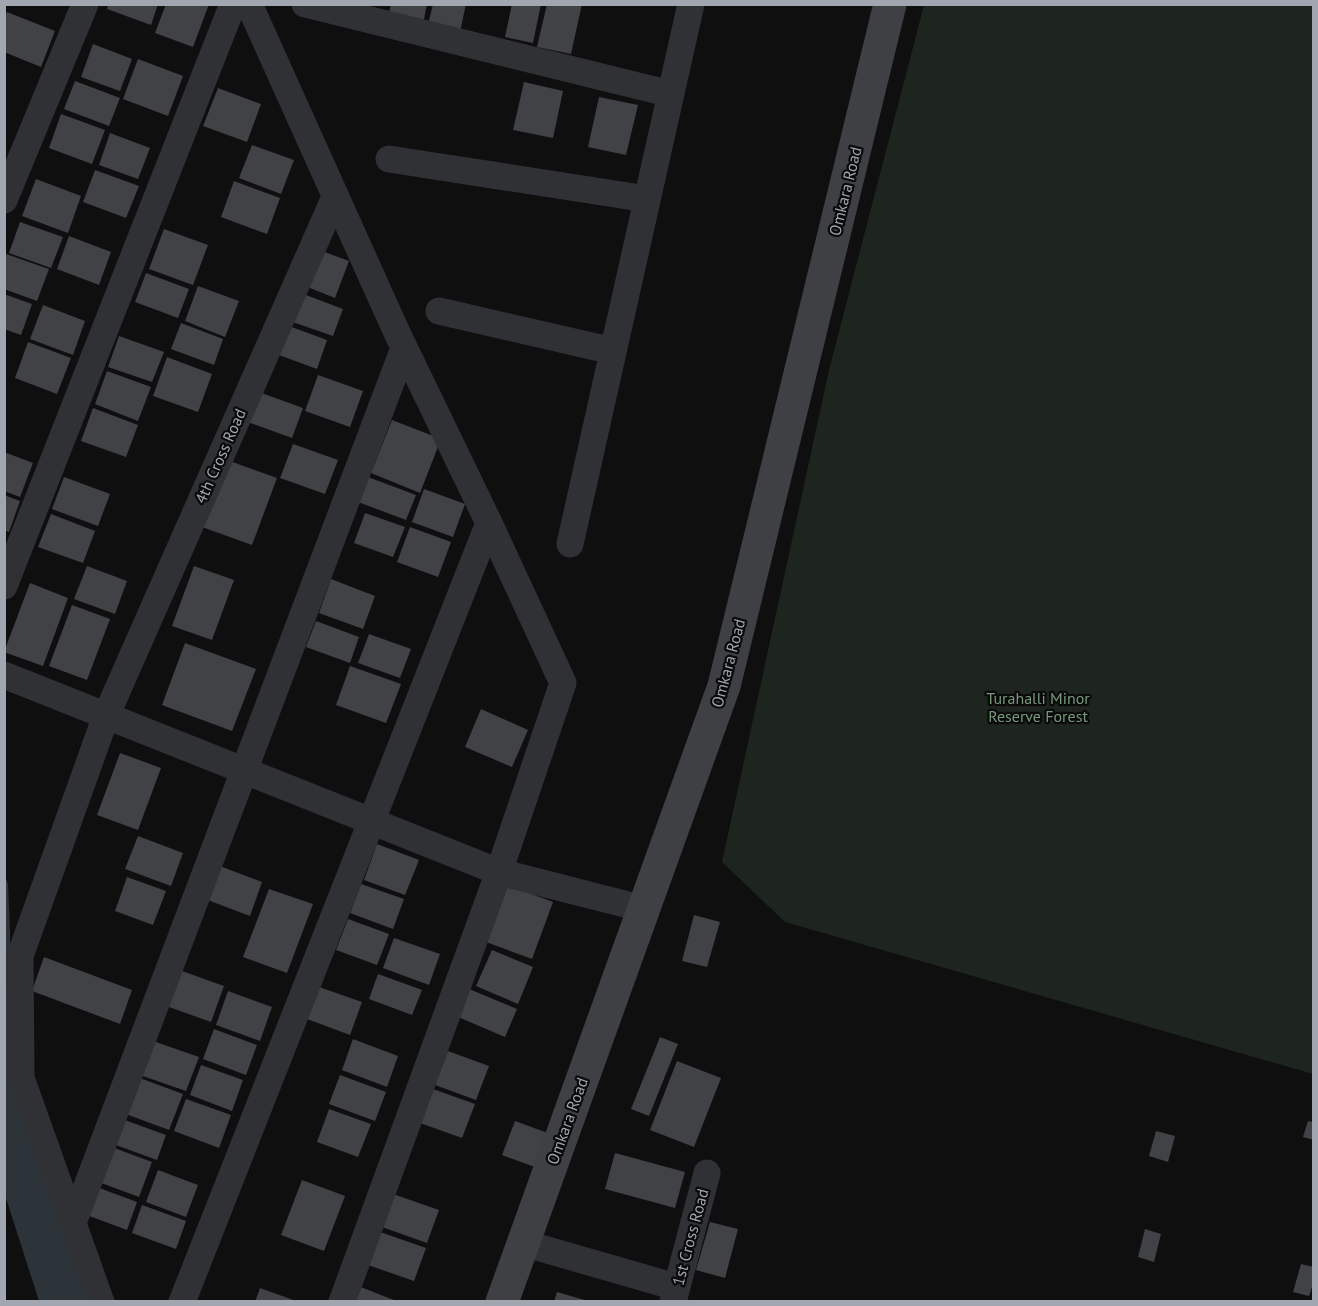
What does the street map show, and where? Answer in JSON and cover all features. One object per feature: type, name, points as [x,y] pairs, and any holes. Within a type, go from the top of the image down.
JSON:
[{"type":"street","points":[[4,200],[85,4]]},
{"type":"street","points":[[4,586],[233,4]]},
{"type":"street","points":[[249,4],[404,348],[563,683],[499,872],[342,1302]]},
{"type":"street","points":[[305,4],[671,94]]},
{"type":"street","points":[[570,544],[691,4]]},
{"type":"street","name":"Omkara Road","points":[[502,1302],[724,686],[890,4]]},
{"type":"street","points":[[390,159],[647,199]]},
{"type":"street","name":"4th Cross Road","points":[[101,1302],[21,1078],[20,956],[105,716],[335,197]]},
{"type":"street","points":[[439,311],[613,351]]},
{"type":"street","points":[[73,1223],[404,348]]},
{"type":"street","points":[[182,1302],[489,523]]},
{"type":"street","points":[[4,675],[499,872],[644,909]]},
{"type":"street","name":"1st Cross Road","points":[[674,1294],[707,1173]]},
{"type":"street","points":[[523,1243],[674,1294]]},
{"type":"green space","name":"Turahalli Minor Reserve Forest","points":[[924,5],[1313,5],[1313,1074],[785,922],[722,862],[829,370]]},
{"type":"shaded area","points":[[4,872],[8,884],[10,932],[10,1067],[90,1301],[39,1301],[5,1195]]},
{"type":"building","points":[[108,4],[158,4],[151,25],[107,9]]},
{"type":"building","points":[[166,4],[209,4],[193,47],[155,33]]},
{"type":"building","points":[[391,4],[427,4],[423,24],[388,17]]},
{"type":"building","points":[[433,4],[466,4],[460,32],[428,25]]},
{"type":"building","points":[[512,4],[541,4],[533,43],[505,37]]},
{"type":"building","points":[[547,4],[582,4],[571,54],[537,47]]},
{"type":"building","points":[[7,12],[55,31],[41,67],[4,52],[4,18]]},
{"type":"building","points":[[93,44],[132,59],[120,91],[81,77]]},
{"type":"building","points":[[138,59],[183,76],[168,116],[123,99]]},
{"type":"building","points":[[75,81],[120,98],[109,126],[64,109]]},
{"type":"building","points":[[524,82],[563,91],[553,138],[513,130]]},
{"type":"building","points":[[218,88],[261,104],[247,142],[203,126]]},
{"type":"building","points":[[599,97],[638,105],[626,155],[588,147]]},
{"type":"building","points":[[61,114],[105,130],[92,164],[49,148]]},
{"type":"building","points":[[110,133],[150,148],[138,179],[99,165]]},
{"type":"building","points":[[252,145],[294,160],[281,194],[239,178]]},
{"type":"building","points":[[95,170],[139,186],[126,218],[83,202]]},
{"type":"building","points":[[36,179],[81,196],[68,233],[22,216]]},
{"type":"building","points":[[234,181],[280,198],[267,234],[221,217]]},
{"type":"building","points":[[20,222],[63,237],[51,268],[9,253]]},
{"type":"building","points":[[164,229],[208,245],[193,285],[149,269]]},
{"type":"building","points":[[69,236],[111,252],[99,285],[57,269]]},
{"type":"building","points":[[314,248],[349,261],[335,298],[300,284]]},
{"type":"building","points":[[6,254],[49,269],[37,301],[4,289]]},
{"type":"building","points":[[146,273],[189,289],[178,318],[135,302]]},
{"type":"building","points":[[198,286],[239,301],[225,337],[185,321]]},
{"type":"building","points":[[298,292],[343,309],[333,336],[287,320]]},
{"type":"building","points":[[4,294],[32,304],[21,335],[4,329]]},
{"type":"building","points":[[43,305],[85,321],[73,355],[30,339]]},
{"type":"building","points":[[181,323],[223,339],[214,365],[171,349]]},
{"type":"building","points":[[286,325],[327,340],[317,369],[276,354]]},
{"type":"building","points":[[119,336],[164,352],[152,382],[108,367]]},
{"type":"building","points":[[28,342],[71,358],[57,394],[15,378]]},
{"type":"building","points":[[167,357],[212,374],[198,412],[153,396]]},
{"type":"building","points":[[107,371],[151,387],[138,421],[95,404]]},
{"type":"building","points":[[318,375],[363,391],[350,427],[305,411]]},
{"type":"building","points":[[256,391],[303,408],[292,438],[245,421]]},
{"type":"building","points":[[93,408],[138,425],[126,457],[81,441]]},
{"type":"building","points":[[392,420],[441,439],[420,493],[371,473]]},
{"type":"building","points":[[293,444],[338,460],[325,494],[280,478]]},
{"type":"building","points":[[4,452],[33,463],[20,497],[4,491]]},
{"type":"building","points":[[227,460],[277,478],[252,545],[202,527]]},
{"type":"building","points":[[64,477],[110,494],[98,526],[52,509]]},
{"type":"building","points":[[368,477],[416,495],[406,520],[358,502]]},
{"type":"building","points":[[424,489],[465,504],[453,537],[412,522]]},
{"type":"building","points":[[4,495],[20,501],[9,532],[4,530]]},
{"type":"building","points":[[365,513],[405,527],[393,557],[354,543]]},
{"type":"building","points":[[51,514],[95,531],[83,563],[38,547]]},
{"type":"building","points":[[410,527],[451,542],[438,577],[397,562]]},
{"type":"building","points":[[87,566],[127,581],[115,614],[74,599]]},
{"type":"building","points":[[194,566],[234,580],[212,640],[172,626]]},
{"type":"building","points":[[331,579],[375,596],[363,629],[319,613]]},
{"type":"building","points":[[30,583],[68,598],[43,666],[4,652]]},
{"type":"building","points":[[72,605],[110,619],[87,680],[49,666]]},
{"type":"building","points":[[316,621],[359,637],[350,663],[306,647]]},
{"type":"building","points":[[369,634],[411,649],[400,678],[358,663]]},
{"type":"building","points":[[185,643],[256,669],[232,731],[162,705]]},
{"type":"building","points":[[350,666],[401,684],[386,723],[336,705]]},
{"type":"building","points":[[481,709],[528,730],[512,767],[465,747]]},
{"type":"building","points":[[120,753],[161,768],[138,830],[97,815]]},
{"type":"building","points":[[138,836],[183,853],[171,886],[125,869]]},
{"type":"building","points":[[377,844],[419,860],[405,895],[364,880]]},
{"type":"building","points":[[217,865],[262,882],[250,916],[205,899]]},
{"type":"building","points":[[127,877],[166,891],[153,925],[115,911]]},
{"type":"building","points":[[361,884],[404,899],[393,929],[350,913]]},
{"type":"building","points":[[507,885],[553,902],[532,959],[486,942]]},
{"type":"building","points":[[269,889],[313,904],[287,973],[243,957]]},
{"type":"building","points":[[694,915],[720,922],[707,967],[682,961]]},
{"type":"building","points":[[348,919],[389,934],[377,965],[336,950]]},
{"type":"building","points":[[394,938],[440,954],[429,985],[383,968]]},
{"type":"building","points":[[492,950],[533,967],[518,1004],[476,986]]},
{"type":"building","points":[[44,957],[132,990],[120,1024],[32,991]]},
{"type":"building","points":[[182,971],[224,986],[211,1022],[169,1007]]},
{"type":"building","points":[[378,974],[422,990],[412,1015],[369,999]]},
{"type":"building","points":[[319,987],[362,1002],[350,1035],[307,1019]]},
{"type":"building","points":[[469,989],[517,1009],[505,1037],[458,1017]]},
{"type":"building","points":[[228,991],[272,1007],[260,1041],[216,1025]]},
{"type":"building","points":[[214,1029],[257,1045],[246,1075],[203,1059]]},
{"type":"building","points":[[660,1037],[678,1044],[649,1116],[631,1109]]},
{"type":"building","points":[[353,1039],[398,1056],[387,1087],[342,1070]]},
{"type":"building","points":[[153,1041],[199,1057],[186,1091],[140,1075]]},
{"type":"building","points":[[448,1051],[489,1066],[476,1100],[435,1085]]},
{"type":"building","points":[[677,1061],[721,1078],[694,1147],[650,1130]]},
{"type":"building","points":[[201,1065],[243,1080],[232,1111],[190,1095]]},
{"type":"building","points":[[340,1075],[386,1092],[375,1121],[329,1104]]},
{"type":"building","points":[[137,1077],[183,1094],[169,1130],[123,1113]]},
{"type":"building","points":[[433,1089],[475,1104],[462,1138],[420,1123]]},
{"type":"building","points":[[186,1099],[231,1115],[219,1148],[174,1131]]},
{"type":"building","points":[[329,1109],[371,1124],[358,1157],[317,1142]]},
{"type":"building","points":[[122,1119],[166,1135],[157,1160],[113,1144]]},
{"type":"building","points":[[515,1121],[556,1136],[543,1170],[502,1155]]},
{"type":"building","points":[[1308,1121],[1314,1122],[1314,1140],[1303,1137]]},
{"type":"building","points":[[1156,1131],[1175,1136],[1168,1162],[1149,1156]]},
{"type":"building","points":[[109,1146],[152,1162],[139,1197],[96,1181]]},
{"type":"building","points":[[615,1153],[685,1172],[675,1208],[605,1189]]},
{"type":"building","points":[[158,1170],[198,1185],[186,1217],[146,1202]]},
{"type":"building","points":[[302,1180],[345,1196],[324,1251],[281,1235]]},
{"type":"building","points":[[94,1186],[137,1202],[127,1230],[84,1214]]},
{"type":"building","points":[[393,1194],[439,1210],[427,1243],[382,1227]]},
{"type":"building","points":[[142,1205],[186,1221],[176,1249],[132,1233]]},
{"type":"building","points":[[710,1222],[738,1229],[725,1278],[696,1270]]},
{"type":"building","points":[[1145,1229],[1161,1234],[1154,1262],[1138,1257]]},
{"type":"building","points":[[380,1232],[426,1248],[414,1281],[368,1265]]},
{"type":"building","points":[[1301,1264],[1314,1267],[1314,1281],[1309,1296],[1293,1292]]},
{"type":"building","points":[[358,1286],[399,1302],[353,1302]]},
{"type":"building","points":[[260,1288],[296,1301],[296,1302],[255,1302]]},
{"type":"building","points":[[557,1292],[588,1301],[588,1302],[554,1302]]}]
